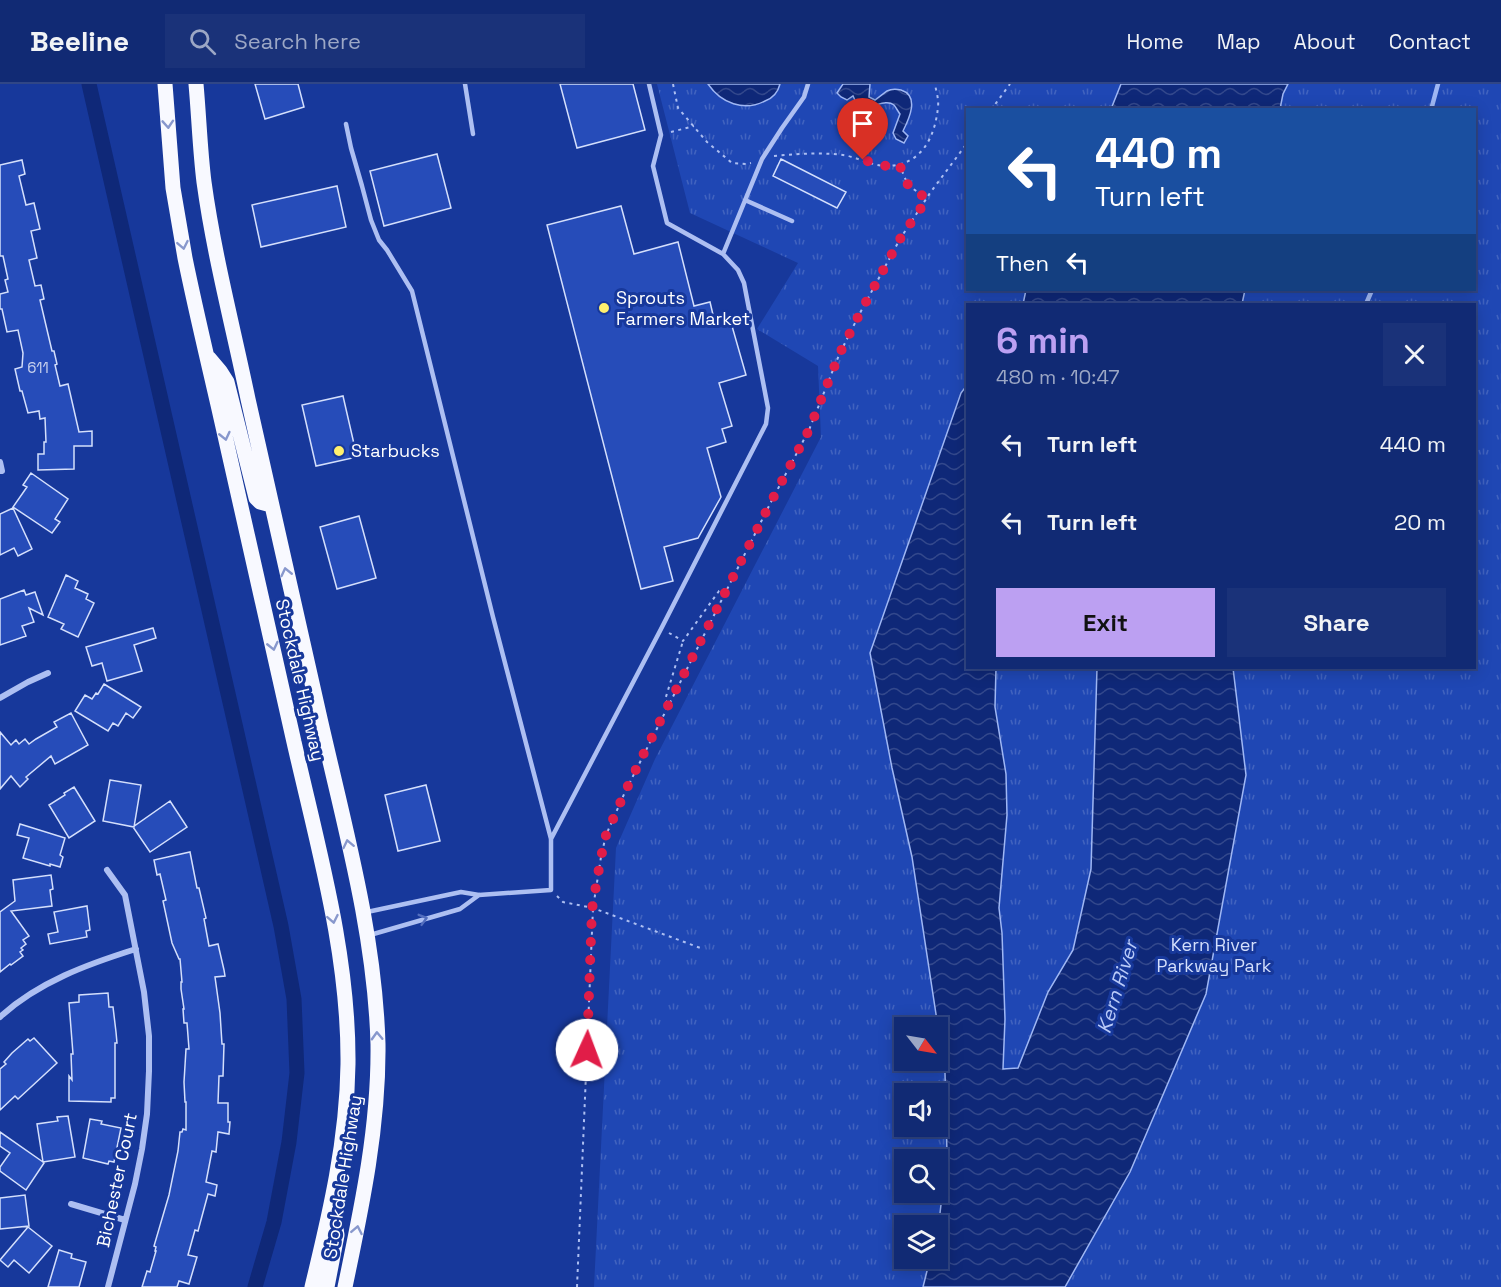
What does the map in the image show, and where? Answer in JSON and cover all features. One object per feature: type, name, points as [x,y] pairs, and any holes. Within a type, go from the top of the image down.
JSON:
[{"type":"main road","name":"Stockdale Highway","points":[[165,84],[178,223],[321,860],[341,963],[348,1064],[343,1134],[332,1204],[312,1287]]},
{"type":"main road","name":"Stockdale Highway","points":[[196,84],[204,183],[216,255],[344,822],[363,913],[376,1004],[377,1097],[368,1172],[345,1287]]},
{"type":"main road","points":[[207,356],[227,382],[256,498],[260,502],[271,505]]},
{"type":"main road","points":[[327,1287],[338,1235],[332,1204]]},
{"type":"street","points":[[0,462],[1,471]]},
{"type":"street","points":[[0,698],[48,673]]},
{"type":"street","name":"Bichester Court","points":[[107,870],[125,895],[144,992],[150,1071],[142,1149],[108,1287]]},
{"type":"street","points":[[0,1017],[32,993],[63,976],[94,962],[136,949]]},
{"type":"street","points":[[71,1204],[125,1220]]},
{"type":"lane","points":[[465,84],[473,134]]},
{"type":"lane","points":[[551,839],[766,424],[768,408],[744,283],[738,270],[723,254],[667,224],[653,166],[661,135],[649,84]]},
{"type":"lane","points":[[723,254],[762,159],[804,97],[808,84]]},
{"type":"lane","points":[[346,124],[371,220],[379,240],[412,291],[495,626],[551,839],[551,890],[479,895],[461,892],[363,913]]},
{"type":"lane","points":[[745,200],[792,221]]},
{"type":"lane","points":[[367,936],[460,909],[479,895]]},
{"type":"path","points":[[673,84],[678,108],[707,142],[732,163],[747,164],[767,157],[803,153],[844,155],[886,166],[908,162],[923,151],[932,136],[938,105],[935,84]]},
{"type":"path","points":[[993,108],[1010,84]]},
{"type":"path","points":[[661,135],[694,126]]},
{"type":"path","points":[[577,1287],[592,909],[606,835],[625,792],[727,588],[809,430],[839,355],[860,313],[900,239],[966,145]]},
{"type":"path","points":[[899,164],[908,185],[927,199]]},
{"type":"path","points":[[669,704],[665,700],[683,641],[719,591],[727,588]]},
{"type":"path","points":[[661,629],[683,641]]},
{"type":"path","points":[[551,890],[563,902],[592,909],[703,949]]},
{"type":"green space","name":"Kern River Parkway Park","points":[[657,84],[1501,84],[1501,1287],[594,1287],[616,848],[655,759],[821,437],[818,366],[757,329],[798,263],[690,213]]},
{"type":"water","points":[[708,84],[780,84],[770,98],[749,106],[726,101]]},
{"type":"water","points":[[843,84],[870,84],[869,97],[875,100],[890,90],[901,90],[907,93],[912,102],[903,131],[908,136],[904,143],[896,139],[893,133],[900,114],[894,105],[884,103],[867,107],[857,103],[853,96],[847,100],[837,93]]},
{"type":"water","points":[[1121,84],[1288,84],[1280,108],[1111,108]]},
{"type":"water","points":[[1026,291],[1245,291],[1242,303],[1023,303]]},
{"type":"water","name":"Kern River","points":[[966,386],[966,669],[996,669],[995,707],[1006,774],[1007,815],[999,908],[1005,1019],[1003,1069],[1018,1068],[1048,992],[1073,950],[1091,869],[1097,669],[1233,669],[1246,775],[1206,994],[1130,1172],[1065,1287],[923,1287],[928,1269],[948,1269],[948,1215],[940,1215],[941,1203],[948,1203],[948,1083],[945,1083],[945,1071],[948,1071],[948,1017],[936,1017],[912,857],[870,653],[961,393]]},
{"type":"building","points":[[255,84],[298,84],[304,107],[265,119]]},
{"type":"building","points":[[560,84],[633,84],[645,130],[577,148]]},
{"type":"building","points":[[437,154],[451,208],[384,226],[370,171]]},
{"type":"building","points":[[781,159],[846,192],[837,208],[773,176]]},
{"type":"building","points":[[22,160],[25,174],[19,176],[26,205],[34,203],[40,229],[31,231],[37,258],[29,260],[35,286],[41,285],[44,299],[40,300],[52,351],[54,351],[60,386],[68,384],[79,432],[92,431],[92,446],[74,446],[74,469],[38,470],[38,454],[44,454],[44,442],[46,442],[45,418],[40,419],[39,411],[28,413],[15,369],[22,367],[23,353],[18,330],[7,332],[2,309],[0,309],[0,294],[8,292],[5,280],[8,279],[3,256],[0,256],[0,165]]},
{"type":"building","points":[[337,186],[346,227],[261,247],[252,205]]},
{"type":"building","points":[[621,206],[634,254],[678,242],[694,306],[710,302],[714,319],[730,319],[746,375],[719,383],[732,426],[722,429],[726,442],[707,448],[721,497],[698,538],[664,547],[673,581],[641,589],[547,225]]},
{"type":"building","points":[[343,396],[357,457],[316,466],[302,405]]},
{"type":"building","points":[[31,473],[68,499],[55,519],[60,522],[52,533],[13,507],[27,487],[23,485]]},
{"type":"building","points":[[13,508],[32,549],[18,556],[14,548],[0,555],[0,514]]},
{"type":"building","points":[[359,516],[376,578],[337,589],[320,527]]},
{"type":"building","points":[[66,575],[78,581],[75,588],[88,594],[86,599],[94,603],[78,637],[61,629],[64,624],[48,617]]},
{"type":"building","points":[[24,590],[26,595],[35,592],[43,615],[29,608],[34,622],[22,626],[26,636],[0,645],[0,599]]},
{"type":"building","points":[[153,628],[156,638],[134,645],[142,671],[107,681],[102,663],[92,666],[86,647]]},
{"type":"building","points":[[104,684],[141,707],[133,718],[126,713],[118,726],[113,723],[108,731],[75,711],[85,695],[92,699]]},
{"type":"building","points":[[71,713],[88,745],[55,764],[51,756],[26,777],[28,779],[20,787],[11,776],[0,789],[0,732],[11,745],[16,740],[19,744],[25,739],[29,744],[57,727],[54,722]]},
{"type":"building","points":[[110,780],[141,785],[134,827],[103,821]]},
{"type":"building","points":[[426,785],[440,841],[398,851],[385,795]]},
{"type":"building","points":[[74,787],[95,821],[69,838],[49,805]]},
{"type":"building","points":[[170,801],[187,827],[150,852],[133,827]]},
{"type":"building","points":[[20,824],[65,838],[60,855],[63,857],[60,867],[23,858],[29,838],[17,835]]},
{"type":"building","points":[[190,852],[206,918],[204,919],[209,946],[218,944],[225,976],[215,977],[222,1044],[224,1044],[223,1076],[219,1076],[218,1103],[228,1103],[229,1134],[218,1132],[216,1152],[212,1151],[206,1182],[217,1185],[215,1196],[208,1194],[198,1231],[195,1230],[188,1255],[197,1257],[189,1284],[179,1281],[177,1287],[142,1287],[147,1271],[150,1272],[156,1251],[154,1246],[169,1195],[180,1132],[183,1129],[186,1130],[184,1082],[186,1049],[189,1049],[187,1023],[184,1023],[180,959],[172,943],[163,901],[166,900],[154,860]]},
{"type":"building","points":[[51,875],[52,906],[11,911],[29,936],[23,940],[26,944],[20,952],[23,956],[0,972],[0,912],[15,901],[13,880]]},
{"type":"building","points":[[87,906],[90,930],[86,931],[87,937],[50,944],[48,934],[58,932],[54,912]]},
{"type":"building","points":[[108,993],[109,1007],[113,1007],[117,1043],[115,1043],[115,1098],[111,1098],[111,1102],[69,1101],[69,1076],[72,1080],[71,1054],[73,1054],[69,1003],[79,1002],[79,995]]},
{"type":"building","points":[[34,1038],[57,1063],[18,1099],[15,1096],[0,1110],[0,1069],[12,1053],[28,1039],[30,1041]]},
{"type":"building","points":[[68,1116],[75,1157],[43,1162],[37,1124],[58,1121],[57,1117]]},
{"type":"building","points":[[90,1119],[121,1128],[114,1162],[109,1161],[108,1164],[83,1158]]},
{"type":"building","points":[[0,1132],[44,1163],[26,1190],[0,1171],[0,1167],[10,1153],[0,1146]]},
{"type":"building","points":[[25,1195],[29,1226],[0,1229],[0,1198]]},
{"type":"building","points":[[28,1227],[52,1246],[29,1273],[14,1260],[8,1267],[0,1260]]},
{"type":"building","points":[[59,1250],[72,1254],[71,1258],[86,1262],[79,1287],[48,1287]]},
{"type":"waterway","points":[[89,84],[281,926],[294,999],[297,1073],[289,1142],[274,1222],[255,1287]]},
{"type":"waterway","points":[[1432,108],[1438,84]]},
{"type":"waterway","points":[[1366,303],[1372,291]]},
{"type":"place","name":"Sprouts Farmers Market","points":[[604,308]]},
{"type":"place","name":"Starbucks","points":[[339,451]]},
{"type":"route","points":[[587,1050],[592,909],[606,835],[642,757],[809,430],[839,355],[860,313],[900,239],[927,199],[908,185],[899,164],[886,166],[863,160]]}]
